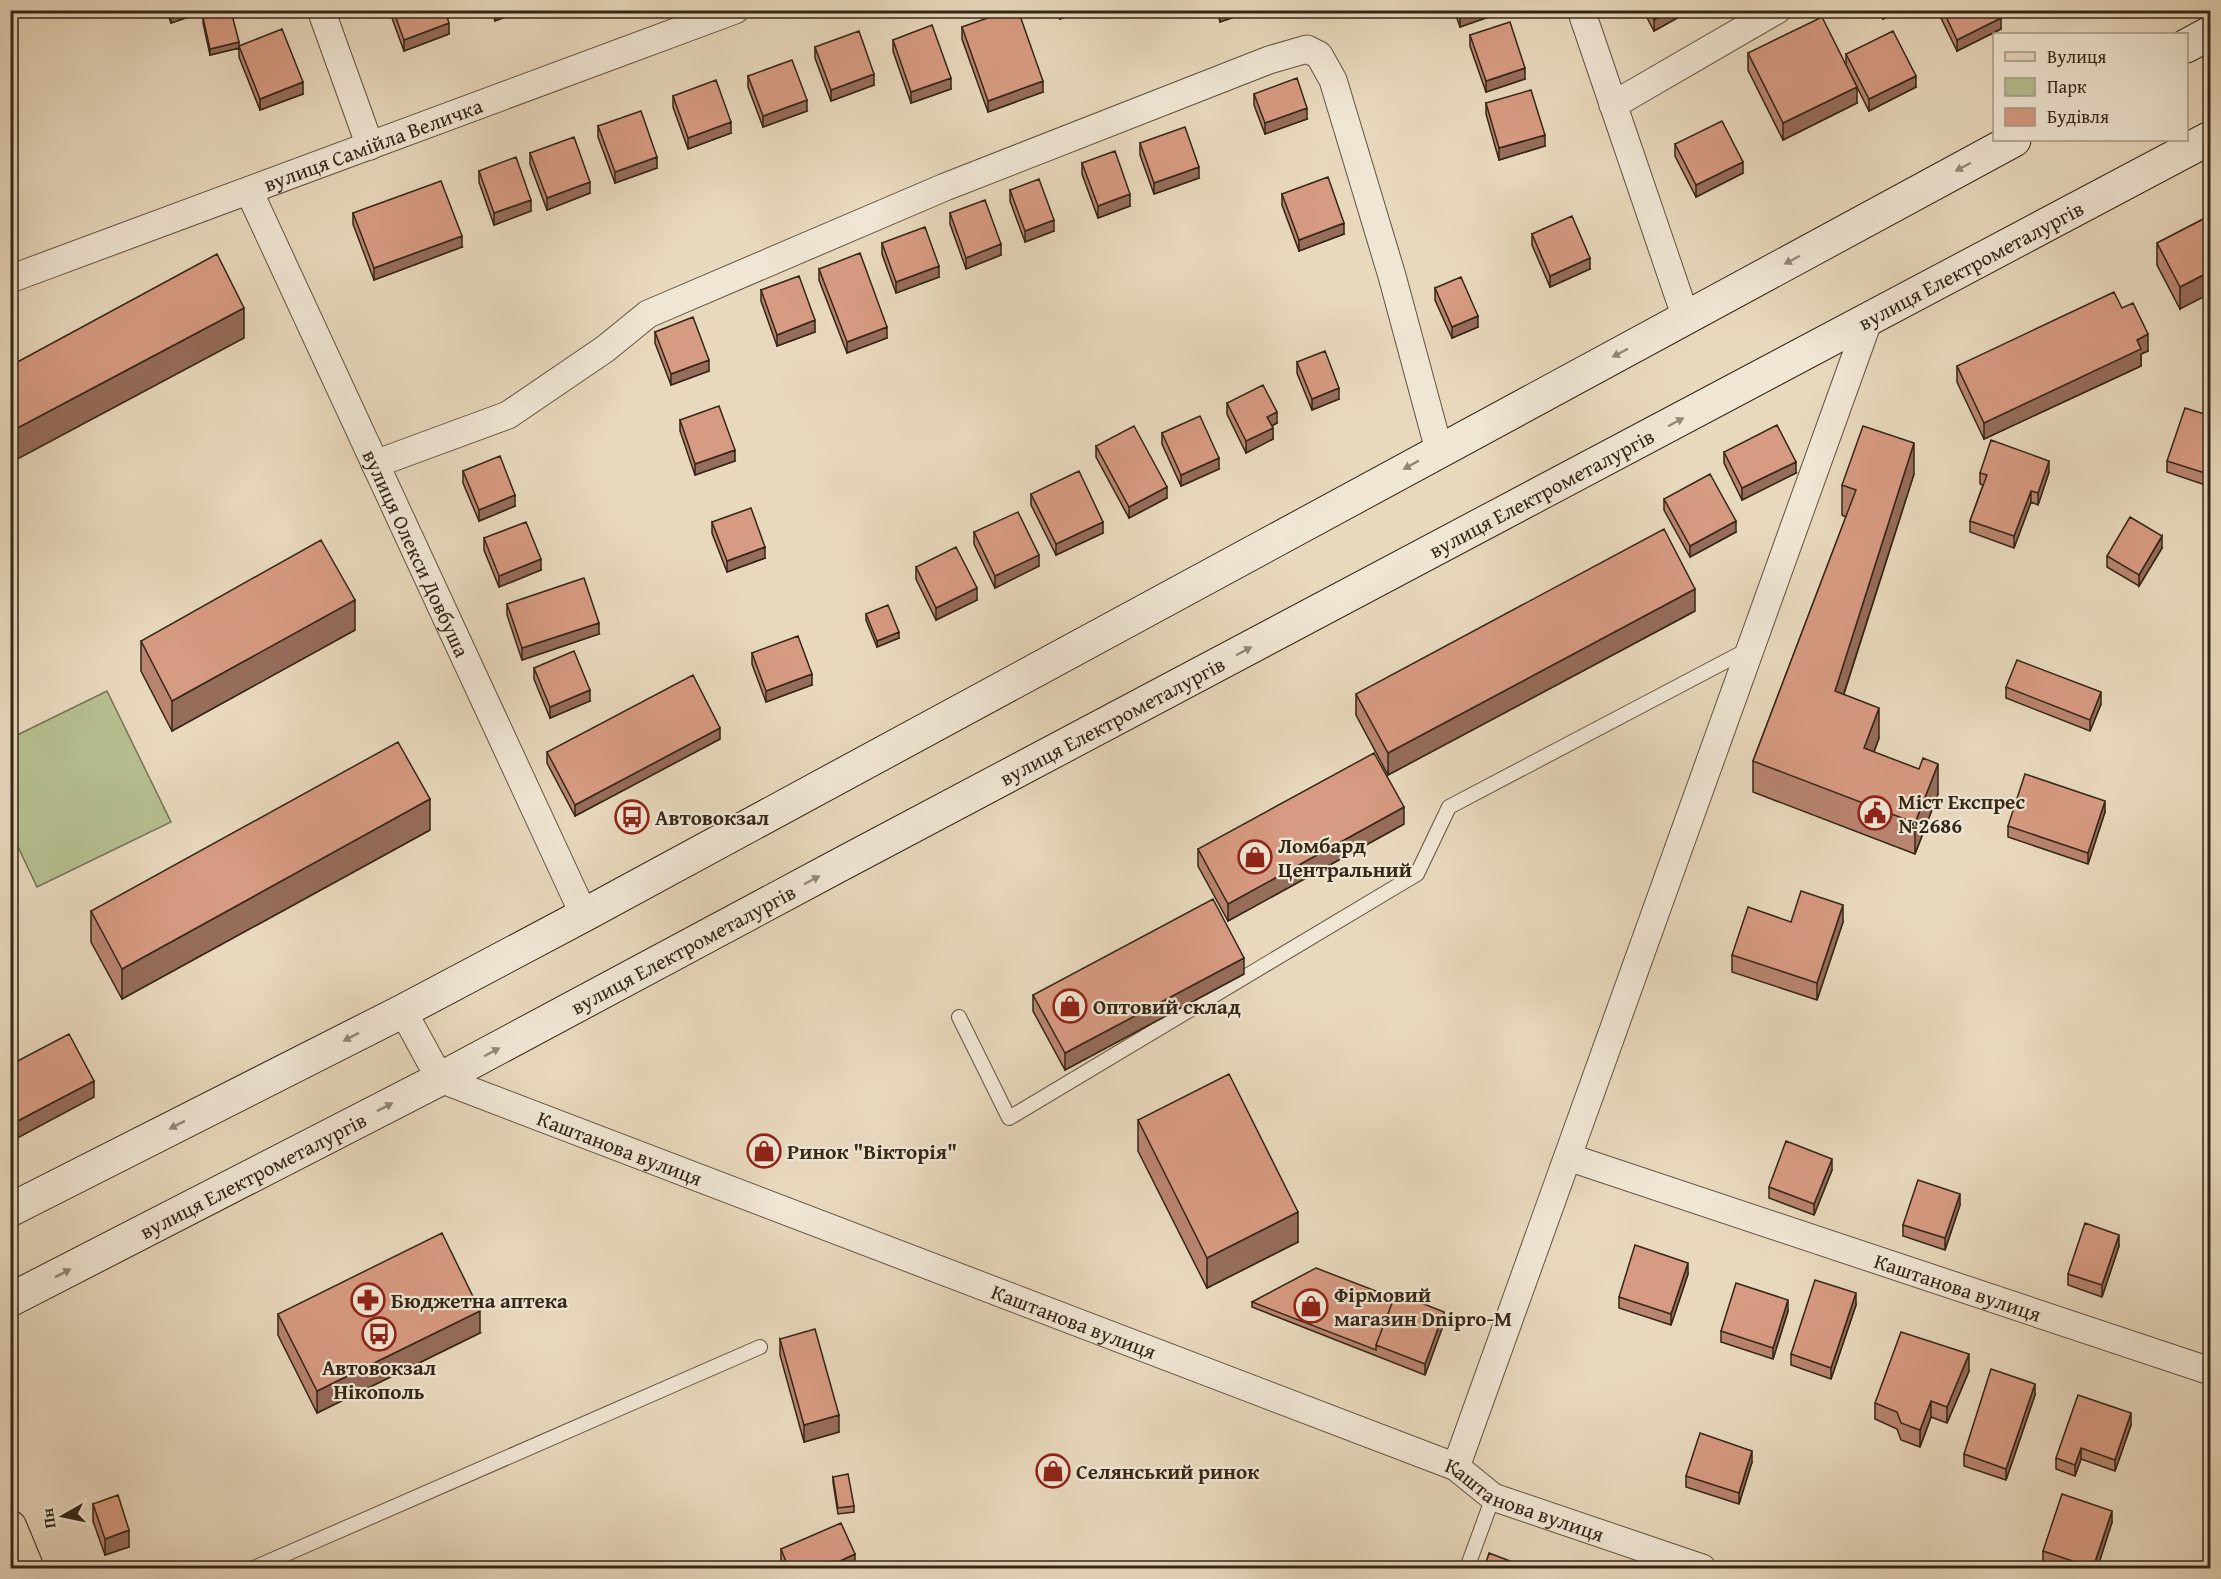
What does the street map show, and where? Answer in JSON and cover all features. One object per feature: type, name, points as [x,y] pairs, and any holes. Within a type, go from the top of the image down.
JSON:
[{"type":"main road","points":[[2188,45],[2211,33]]},
{"type":"main road","name":"вулиця Електрометалургів","points":[[10,1300],[440,1079],[853,857],[2211,138]]},
{"type":"main road","points":[[10,1210],[403,1011],[584,915],[2012,141]]},
{"type":"main road","points":[[10,1527],[27,1569]]},
{"type":"street","points":[[321,10],[370,146]]},
{"type":"street","name":"вулиця Самійла Величка","points":[[10,279],[735,10]]},
{"type":"street","points":[[1581,10],[1686,318]]},
{"type":"street","points":[[1613,105],[1776,10]]},
{"type":"street","points":[[375,464],[508,414],[605,349],[648,314],[956,183],[1269,60],[1307,49],[1319,55],[1333,80],[1392,276],[1439,450]]},
{"type":"street","name":"вулиця Олекси Довбуша","points":[[249,190],[584,915]]},
{"type":"street","points":[[1456,1467],[1869,319]]},
{"type":"street","points":[[403,1011],[440,1079]]},
{"type":"street","name":"Каштанова вулиця","points":[[440,1079],[1456,1467],[1492,1497],[1702,1569]]},
{"type":"street","name":"Каштанова вулиця","points":[[1568,1157],[2211,1371]]},
{"type":"lane","points":[[959,1017],[1009,1118],[1417,874],[1449,807],[1751,648]]},
{"type":"lane","points":[[254,1569],[760,1347]]},
{"type":"lane","points":[[1467,1569],[1492,1497]]},
{"type":"green space","points":[[107,691],[171,822],[37,887],[11,832],[11,738]]},
{"type":"building","points":[[393,10],[445,10],[449,23],[404,40]]},
{"type":"building","points":[[1010,10],[1018,10],[1043,81],[988,101],[962,27]]},
{"type":"building","points":[[1458,10],[1475,10],[1460,16]]},
{"type":"building","points":[[1649,10],[1670,10],[1654,20]]},
{"type":"building","points":[[1943,10],[1998,10],[2001,18],[1957,40]]},
{"type":"building","points":[[231,11],[239,42],[210,49],[203,18]]},
{"type":"building","points":[[1822,17],[1857,87],[1783,123],[1748,53]]},
{"type":"building","points":[[1510,22],[1525,68],[1486,81],[1470,35]]},
{"type":"building","points":[[932,25],[951,78],[911,92],[893,40]]},
{"type":"building","points":[[282,29],[303,82],[260,99],[239,46]]},
{"type":"building","points":[[859,31],[874,74],[831,90],[815,47]]},
{"type":"building","points":[[1893,31],[1916,76],[1869,99],[1846,54]]},
{"type":"building","points":[[792,60],[807,100],[763,116],[748,76]]},
{"type":"building","points":[[1297,78],[1307,108],[1265,123],[1254,94]]},
{"type":"building","points":[[716,80],[731,122],[688,138],[673,96]]},
{"type":"building","points":[[1531,90],[1545,135],[1499,148],[1486,103]]},
{"type":"building","points":[[641,111],[657,157],[615,172],[598,126]]},
{"type":"building","points":[[1722,121],[1743,162],[1696,185],[1675,144]]},
{"type":"building","points":[[1185,127],[1199,167],[1154,183],[1140,143]]},
{"type":"building","points":[[574,137],[590,182],[547,198],[530,153]]},
{"type":"building","points":[[1115,151],[1130,194],[1098,206],[1082,163]]},
{"type":"building","points":[[516,157],[531,200],[494,213],[479,171]]},
{"type":"building","points":[[1328,177],[1344,223],[1299,240],[1282,194]]},
{"type":"building","points":[[1039,179],[1054,220],[1025,231],[1010,190]]},
{"type":"building","points":[[441,181],[462,236],[374,268],[353,213]]},
{"type":"building","points":[[10,182],[17,201],[10,203]]},
{"type":"building","points":[[985,200],[1001,244],[966,258],[950,213]]},
{"type":"building","points":[[2211,215],[2211,271],[2180,287],[2157,243]]},
{"type":"building","points":[[1572,216],[1590,258],[1550,276],[1532,234]]},
{"type":"building","points":[[925,227],[939,266],[896,282],[882,243]]},
{"type":"building","points":[[860,253],[887,327],[847,342],[819,269]]},
{"type":"building","points":[[217,254],[244,308],[10,432],[10,366]]},
{"type":"building","points":[[799,276],[815,320],[777,335],[761,290]]},
{"type":"building","points":[[1461,277],[1478,316],[1452,327],[1435,288]]},
{"type":"building","points":[[2114,292],[2122,308],[2133,303],[2148,334],[2137,340],[2141,349],[1984,423],[1957,366]]},
{"type":"building","points":[[693,317],[709,360],[671,374],[655,332]]},
{"type":"building","points":[[1325,351],[1339,388],[1312,399],[1297,362]]},
{"type":"building","points":[[1263,385],[1277,412],[1267,417],[1273,428],[1246,441],[1227,403]]},
{"type":"building","points":[[719,406],[735,450],[695,464],[680,420]]},
{"type":"building","points":[[2185,408],[2211,416],[2211,475],[2167,461]]},
{"type":"building","points":[[1200,416],[1219,458],[1181,475],[1162,433]]},
{"type":"building","points":[[1777,425],[1796,462],[1742,488],[1724,452]]},
{"type":"building","points":[[1134,426],[1167,487],[1129,507],[1096,446]]},
{"type":"building","points":[[1863,426],[1914,443],[1835,691],[1879,708],[1864,748],[1919,769],[1923,758],[1938,764],[1915,823],[1753,761],[1856,490],[1842,485]]},
{"type":"building","points":[[1991,440],[2049,461],[2038,493],[2031,491],[2014,536],[1970,521],[1987,475],[1980,473]]},
{"type":"building","points":[[500,456],[515,495],[479,510],[463,471]]},
{"type":"building","points":[[1079,471],[1103,522],[1056,544],[1031,494]]},
{"type":"building","points":[[1710,474],[1736,521],[1690,546],[1664,499]]},
{"type":"building","points":[[751,508],[765,547],[727,561],[712,522]]},
{"type":"building","points":[[1018,512],[1039,555],[995,576],[974,532]]},
{"type":"building","points":[[2130,517],[2162,536],[2139,575],[2107,556]]},
{"type":"building","points":[[526,522],[541,559],[499,576],[484,538]]},
{"type":"building","points":[[1664,529],[1695,589],[1388,753],[1356,694]]},
{"type":"building","points":[[321,540],[355,600],[172,701],[141,641]]},
{"type":"building","points":[[956,547],[977,588],[936,608],[916,567]]},
{"type":"building","points":[[584,578],[599,623],[522,648],[507,604]]},
{"type":"building","points":[[888,605],[899,632],[877,641],[866,614]]},
{"type":"building","points":[[798,636],[812,674],[766,691],[752,653]]},
{"type":"building","points":[[574,651],[590,690],[550,707],[534,668]]},
{"type":"building","points":[[2017,660],[2101,692],[2090,720],[2006,687]]},
{"type":"building","points":[[693,675],[720,728],[575,805],[547,752]]},
{"type":"building","points":[[398,742],[430,799],[122,969],[91,911]]},
{"type":"building","points":[[1374,753],[1404,807],[1228,904],[1198,849]]},
{"type":"building","points":[[2025,774],[2105,801],[2088,853],[2008,826]]},
{"type":"building","points":[[1801,891],[1843,905],[1817,983],[1732,955],[1748,907],[1791,922]]},
{"type":"building","points":[[1213,899],[1244,958],[1065,1053],[1033,995]]},
{"type":"building","points":[[69,1034],[94,1081],[10,1125],[10,1065]]},
{"type":"building","points":[[1229,1074],[1298,1212],[1207,1258],[1138,1120]]},
{"type":"building","points":[[1786,1141],[1832,1159],[1814,1204],[1769,1187]]},
{"type":"building","points":[[1918,1180],[1960,1194],[1945,1238],[1903,1225]]},
{"type":"building","points":[[2085,1223],[2119,1235],[2102,1285],[2068,1274]]},
{"type":"building","name":"Автовокзал Нікополь","points":[[442,1233],[480,1311],[317,1391],[278,1314]]},
{"type":"building","points":[[1635,1245],[1688,1263],[1671,1314],[1619,1297]]},
{"type":"building","points":[[1316,1268],[1394,1298],[1376,1350],[1252,1302]]},
{"type":"building","points":[[1815,1280],[1856,1293],[1831,1368],[1791,1354]]},
{"type":"building","points":[[1736,1283],[1788,1300],[1773,1348],[1721,1331]]},
{"type":"building","points":[[1396,1293],[1444,1312],[1425,1364],[1376,1345]]},
{"type":"building","points":[[2211,1314],[2211,1326],[2207,1325]]},
{"type":"building","points":[[815,1329],[839,1415],[804,1425],[780,1339]]},
{"type":"building","points":[[1901,1332],[1969,1354],[1947,1407],[1931,1401],[1920,1430],[1901,1423],[1897,1412],[1875,1403]]},
{"type":"building","points":[[1991,1369],[2035,1384],[2006,1469],[1964,1454]]},
{"type":"building","points":[[2078,1395],[2131,1413],[2115,1460],[2081,1448],[2075,1465],[2056,1458]]},
{"type":"building","points":[[1700,1433],[1752,1451],[1739,1493],[1686,1476]]},
{"type":"building","points":[[848,1474],[854,1506],[838,1508],[833,1477]]},
{"type":"building","points":[[2062,1494],[2112,1511],[2093,1568],[2043,1551]]},
{"type":"building","points":[[118,1495],[129,1530],[105,1539],[93,1504]]},
{"type":"building","points":[[841,1523],[855,1554],[823,1569],[789,1569],[781,1549]]},
{"type":"building","points":[[1489,1553],[1531,1569],[1484,1569]]},
{"type":"place","name":"Міст Експрес №2686","points":[[1875,813]]},
{"type":"place","name":"Автовокзал","points":[[632,817]]},
{"type":"place","name":"Ломбард Центральний","points":[[1255,857]]},
{"type":"place","name":"Оптовий склад","points":[[1070,1006]]},
{"type":"place","name":"Ринок \"Вікторія\"","points":[[764,1151]]},
{"type":"place","name":"Бюджетна аптека","points":[[368,1300]]},
{"type":"place","name":"Фірмовий магазин Dnipro-M","points":[[1311,1306]]},
{"type":"place","name":"Автовокзал Нікополь","points":[[379,1334]]},
{"type":"place","name":"Селянський ринок","points":[[1053,1471]]}]
